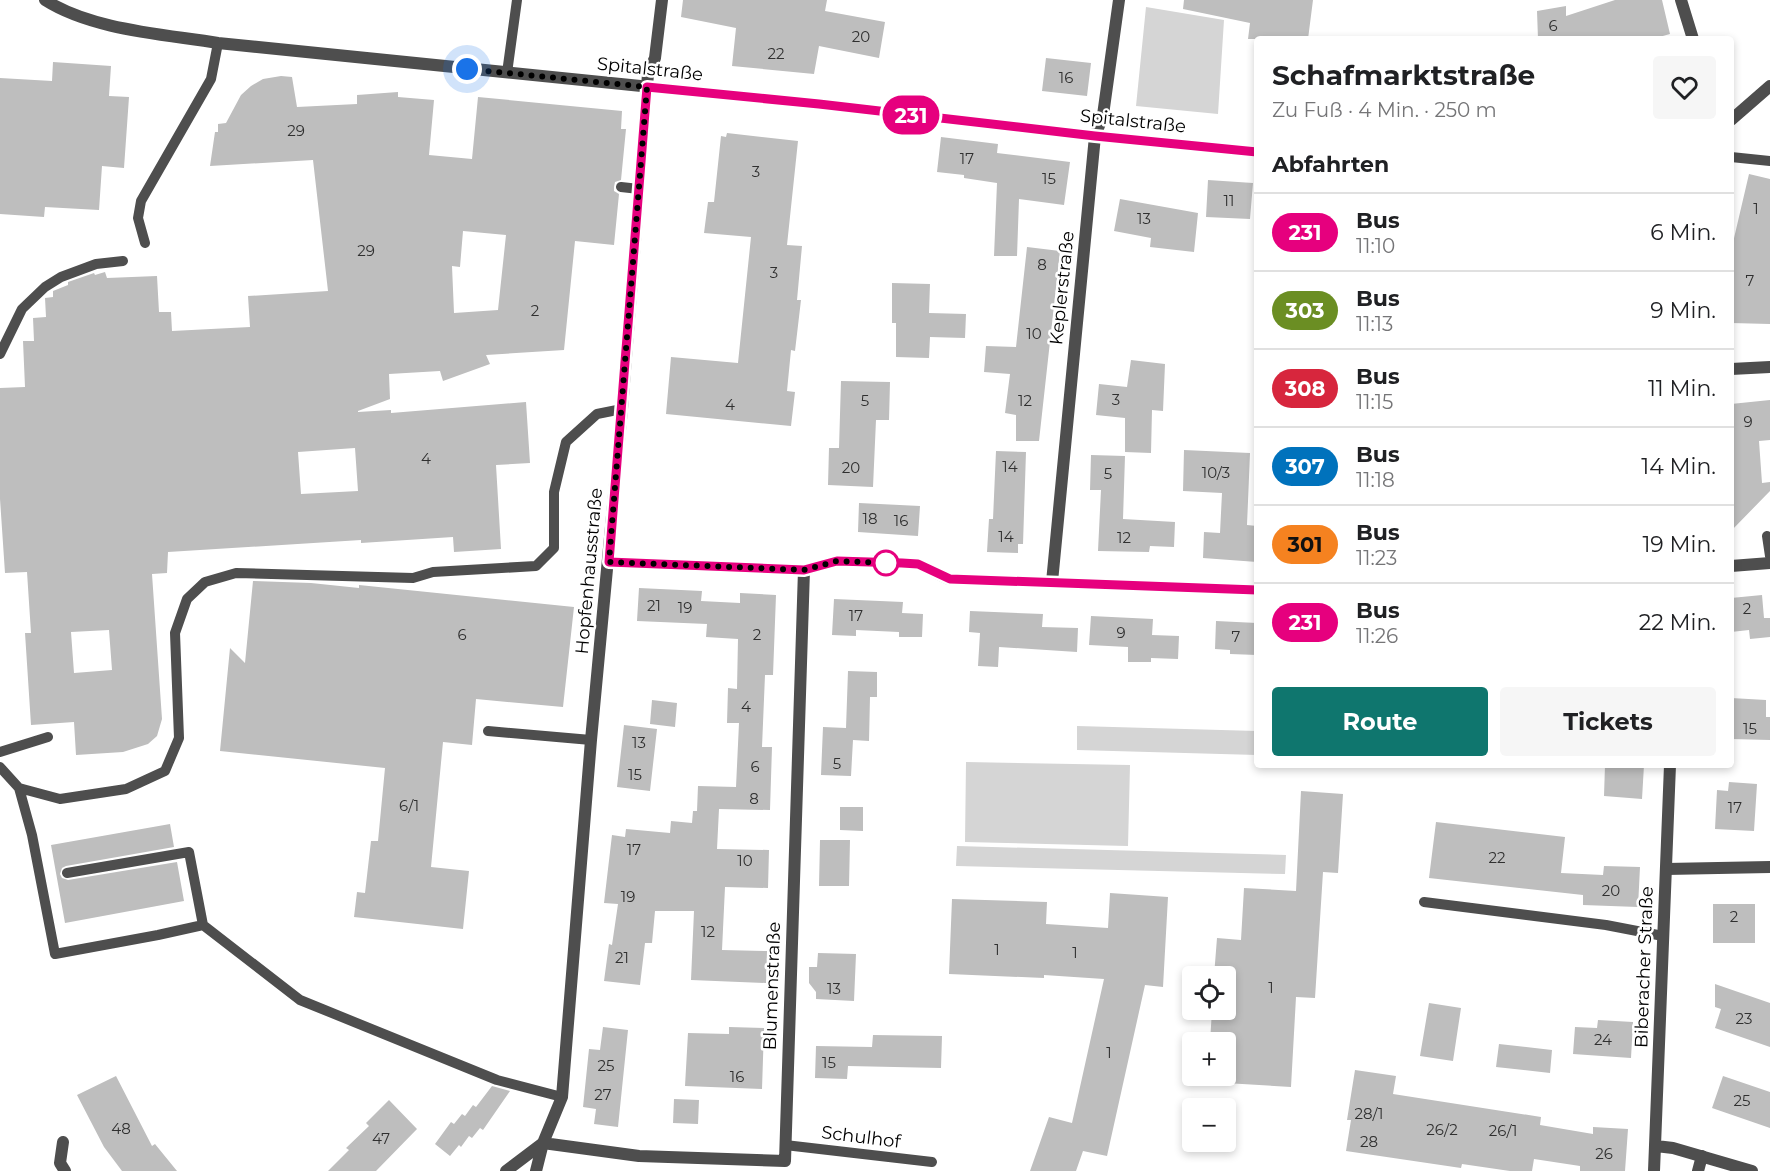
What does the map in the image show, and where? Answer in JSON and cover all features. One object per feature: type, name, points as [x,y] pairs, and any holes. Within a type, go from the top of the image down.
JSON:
[{"type":"street","name":"Spitalstraße","points":[[45,0],[60,10],[91,20],[134,30],[218,43],[819,104],[1254,152]]},
{"type":"street","name":"Hopfenhausstraße","points":[[536,1171],[543,1143],[562,1096],[591,740],[622,409],[648,74],[655,58],[662,0]]},
{"type":"street","name":"Keplerstraße","points":[[1052,582],[1095,136],[1103,115],[1119,0]]},
{"type":"street","points":[[1681,0],[1692,36]]},
{"type":"street","points":[[1734,117],[1770,86]]},
{"type":"street","points":[[1734,369],[1770,367]]},
{"type":"street","points":[[609,562],[804,570],[837,561],[896,563],[918,564],[950,579],[1254,590]]},
{"type":"street","points":[[1734,566],[1770,562]]},
{"type":"street","name":"Blumenstraße","points":[[785,1145],[804,570]]},
{"type":"street","name":"Biberacher Straße","points":[[1654,1171],[1670,768]]},
{"type":"street","points":[[1665,869],[1770,867]]},
{"type":"street","points":[[63,1142],[60,1163],[65,1171]]},
{"type":"street","points":[[506,1171],[543,1143],[639,1156],[785,1161],[785,1145]]},
{"type":"street","points":[[1656,1146],[1702,1156],[1752,1171]]},
{"type":"street","points":[[1698,1171],[1702,1156]]},
{"type":"lane","points":[[507,73],[517,0]]},
{"type":"lane","points":[[144,243],[138,218],[141,201],[211,79],[218,43]]},
{"type":"lane","points":[[1734,157],[1770,161]]},
{"type":"lane","points":[[621,187],[639,189]]},
{"type":"lane","points":[[0,354],[22,309],[45,287],[61,277],[96,264],[123,261]]},
{"type":"lane","points":[[18,788],[60,799],[126,789],[165,771],[179,738],[175,633],[187,599],[205,582],[236,573],[413,578],[433,572],[536,566],[554,548],[554,492],[566,442],[597,414],[622,409]]},
{"type":"lane","points":[[1767,536],[1770,556]]},
{"type":"lane","points":[[488,731],[591,740]]},
{"type":"lane","points":[[0,752],[48,737]]},
{"type":"lane","points":[[0,767],[18,788],[32,835],[55,954],[203,925]]},
{"type":"lane","points":[[67,873],[189,852],[203,925],[300,1000],[497,1080],[562,1096]]},
{"type":"lane","points":[[1424,902],[1606,924],[1663,936]]},
{"type":"lane","name":"Schulhof","points":[[785,1145],[932,1162]]},
{"type":"shaded area","points":[[1146,7],[1224,20],[1218,114],[1136,106]]},
{"type":"shaded area","points":[[1077,726],[1254,731],[1254,755],[1077,750]]},
{"type":"shaded area","points":[[966,762],[1130,765],[1128,846],[965,842]]},
{"type":"shaded area","points":[[957,846],[1286,855],[1285,874],[956,866]]},
{"type":"building","points":[[683,0],[827,0],[825,11],[885,22],[879,58],[819,46],[814,74],[732,66],[736,28],[681,17]]},
{"type":"building","points":[[1184,0],[1313,0],[1308,36],[1254,36],[1254,39],[1248,39],[1250,23],[1183,9]]},
{"type":"building","points":[[1615,0],[1662,0],[1670,34],[1663,36],[1538,36],[1537,11],[1566,6],[1566,16]]},
{"type":"building","points":[[1046,58],[1091,63],[1087,96],[1042,91]]},
{"type":"building","points":[[53,62],[111,66],[109,96],[129,97],[124,168],[102,166],[99,210],[45,207],[44,217],[0,214],[0,78],[52,81]]},
{"type":"building","points":[[292,77],[297,107],[357,104],[357,95],[398,92],[398,97],[434,100],[429,155],[472,159],[478,97],[622,111],[621,129],[626,129],[621,180],[615,182],[614,187],[614,191],[619,194],[614,245],[575,241],[564,350],[486,355],[490,364],[443,381],[440,371],[389,374],[390,399],[358,411],[391,410],[391,413],[526,402],[530,463],[496,465],[501,549],[454,552],[453,537],[361,543],[361,540],[168,552],[167,573],[152,574],[162,719],[157,736],[148,744],[123,752],[76,755],[74,722],[31,725],[25,633],[31,633],[27,572],[5,573],[0,499],[0,388],[25,387],[23,341],[34,341],[33,318],[46,317],[45,298],[53,297],[53,291],[68,285],[68,282],[94,273],[95,275],[105,272],[107,278],[157,276],[159,312],[171,312],[172,331],[250,327],[248,296],[328,291],[313,160],[210,166],[218,124],[226,123],[241,95],[263,79]],"holes":[[[463,231],[506,235],[498,310],[454,313],[452,266],[460,267]],[[355,448],[358,491],[301,494],[298,452]],[[109,630],[112,670],[74,673],[71,632]]]},
{"type":"building","points":[[727,133],[798,141],[787,245],[802,246],[797,300],[801,300],[795,351],[791,350],[787,391],[795,392],[791,426],[666,414],[671,357],[738,363],[751,237],[704,233],[708,202],[714,202],[721,136],[726,137]]},
{"type":"building","points":[[941,137],[998,144],[997,153],[1070,162],[1064,205],[1019,199],[1017,256],[994,256],[997,183],[964,178],[964,175],[937,172]]},
{"type":"building","points":[[1749,174],[1770,179],[1770,324],[1734,323],[1734,238]]},
{"type":"building","points":[[1208,180],[1253,183],[1250,219],[1206,217]]},
{"type":"building","points":[[1120,199],[1198,213],[1194,252],[1150,247],[1151,238],[1114,231]]},
{"type":"building","points":[[1027,247],[1060,251],[1039,441],[1016,441],[1016,415],[1005,413],[1010,374],[984,372],[986,346],[1016,347]]},
{"type":"building","points":[[892,283],[930,284],[929,313],[966,314],[965,338],[930,337],[929,358],[896,357],[896,323],[892,323]]},
{"type":"building","points":[[1131,360],[1165,364],[1163,411],[1152,410],[1151,453],[1125,452],[1125,418],[1096,415],[1099,384],[1127,387]]},
{"type":"building","points":[[841,381],[890,382],[889,420],[876,420],[873,487],[828,485],[829,448],[839,448]]},
{"type":"building","points":[[1770,400],[1770,440],[1759,441],[1762,483],[1770,482],[1770,491],[1734,528],[1734,404]]},
{"type":"building","points":[[1184,450],[1250,453],[1247,525],[1254,526],[1254,562],[1203,558],[1204,532],[1220,533],[1222,493],[1183,491]]},
{"type":"building","points":[[996,451],[1026,452],[1023,544],[1018,544],[1018,553],[987,552],[989,519],[993,519]]},
{"type":"building","points":[[1091,455],[1125,456],[1123,519],[1175,522],[1174,547],[1150,546],[1149,552],[1098,551],[1101,490],[1090,490]]},
{"type":"building","points":[[859,503],[920,506],[918,536],[858,532]]},
{"type":"building","points":[[253,581],[311,583],[359,588],[359,585],[574,607],[563,707],[476,699],[472,745],[443,742],[431,867],[469,871],[463,929],[354,917],[357,892],[365,893],[371,841],[378,841],[385,768],[220,751],[230,648],[245,663]]},
{"type":"building","points":[[639,588],[702,591],[701,601],[740,603],[740,593],[776,595],[773,675],[765,675],[762,747],[772,747],[770,810],[719,809],[717,849],[769,850],[768,888],[725,887],[722,950],[767,951],[766,983],[691,980],[694,911],[655,911],[652,943],[645,943],[640,985],[604,981],[618,904],[604,903],[612,835],[625,837],[626,829],[670,833],[671,821],[692,823],[693,811],[697,811],[698,786],[736,787],[739,723],[727,723],[728,688],[737,689],[738,639],[706,637],[707,624],[637,621]]},
{"type":"building","points":[[1762,595],[1764,618],[1770,618],[1770,637],[1750,639],[1749,630],[1734,632],[1734,598]]},
{"type":"building","points":[[834,599],[903,602],[902,613],[923,614],[922,637],[899,637],[899,632],[856,630],[856,636],[832,635]]},
{"type":"building","points":[[970,611],[1043,614],[1042,627],[1078,628],[1077,652],[999,647],[998,667],[978,666],[980,633],[969,632]]},
{"type":"building","points":[[1091,616],[1153,619],[1152,635],[1179,636],[1178,659],[1151,658],[1151,662],[1128,662],[1128,647],[1089,645]]},
{"type":"building","points":[[1216,621],[1254,623],[1254,655],[1230,654],[1230,650],[1215,649]]},
{"type":"building","points":[[848,671],[877,672],[877,697],[870,697],[869,741],[853,740],[851,776],[821,775],[823,727],[846,728]]},
{"type":"building","points":[[1734,698],[1766,700],[1766,717],[1770,717],[1770,740],[1734,739]]},
{"type":"building","points":[[652,700],[677,703],[675,727],[650,724]]},
{"type":"building","points":[[624,725],[657,729],[650,791],[617,787]]},
{"type":"building","points":[[1605,768],[1644,768],[1642,799],[1604,796]]},
{"type":"building","points":[[1729,782],[1757,784],[1754,831],[1715,829],[1717,790],[1728,791]]},
{"type":"building","points":[[1301,791],[1343,794],[1338,873],[1323,872],[1315,998],[1296,997],[1291,1087],[1236,1084],[1236,1032],[1211,1032],[1211,1020],[1236,1020],[1236,966],[1215,966],[1217,938],[1241,940],[1244,888],[1296,891]]},
{"type":"building","points":[[840,807],[863,807],[863,831],[840,830]]},
{"type":"building","points":[[1436,822],[1565,837],[1561,873],[1603,875],[1604,866],[1640,867],[1638,907],[1583,905],[1583,895],[1429,878]]},
{"type":"building","points":[[170,824],[174,847],[66,866],[62,868],[60,874],[62,878],[68,880],[177,862],[184,901],[65,923],[51,845]]},
{"type":"building","points":[[820,840],[850,840],[849,886],[819,886]]},
{"type":"building","points":[[1110,893],[1168,897],[1163,987],[1145,985],[1107,1156],[1083,1151],[1076,1171],[1030,1171],[1049,1117],[1072,1123],[1104,979],[1044,975],[1044,978],[949,974],[952,899],[1047,902],[1046,924],[1108,928]]},
{"type":"building","points":[[1713,904],[1755,904],[1755,943],[1713,943]]},
{"type":"building","points":[[818,953],[856,954],[854,1001],[816,999],[816,992],[809,983],[809,967],[817,967]]},
{"type":"building","points":[[1715,984],[1770,1003],[1770,1047],[1715,1028],[1721,1009],[1715,1007]]},
{"type":"building","points":[[1429,1003],[1461,1008],[1453,1061],[1420,1056]]},
{"type":"building","points":[[1598,1020],[1633,1022],[1631,1058],[1573,1054],[1575,1027],[1597,1028]]},
{"type":"building","points":[[603,1027],[628,1030],[618,1127],[594,1124],[596,1109],[583,1107],[589,1049],[600,1050]]},
{"type":"building","points":[[729,1027],[764,1028],[762,1089],[685,1086],[688,1033],[729,1034]]},
{"type":"building","points":[[873,1035],[942,1036],[941,1068],[848,1066],[847,1079],[815,1078],[816,1046],[872,1047]]},
{"type":"building","points":[[1499,1044],[1552,1050],[1550,1073],[1496,1067]]},
{"type":"building","points":[[1355,1070],[1396,1076],[1393,1094],[1541,1117],[1540,1125],[1593,1134],[1593,1127],[1628,1129],[1625,1171],[1580,1171],[1580,1166],[1534,1159],[1532,1171],[1510,1171],[1462,1164],[1461,1168],[1346,1151],[1351,1120],[1347,1120]]},
{"type":"building","points":[[116,1076],[152,1146],[155,1144],[177,1171],[122,1171],[104,1147],[77,1095]]},
{"type":"building","points":[[1723,1076],[1770,1092],[1770,1128],[1712,1108]]},
{"type":"building","points":[[492,1086],[510,1091],[483,1130],[480,1128],[472,1138],[469,1136],[450,1156],[435,1144],[451,1122],[454,1124],[462,1114],[465,1116],[473,1105],[476,1107]]},
{"type":"building","points":[[674,1099],[699,1100],[698,1124],[673,1123]]},
{"type":"building","points":[[389,1100],[417,1129],[376,1171],[328,1171],[349,1150],[346,1148],[369,1126],[366,1123]]},
{"type":"bus line","name":"231","points":[[1254,152],[647,87],[609,562],[804,570],[837,561],[886,562],[918,564],[950,579],[1254,590]]},
{"type":"route","points":[[467,69],[647,87],[609,562],[804,570],[837,561],[886,563]]}]
